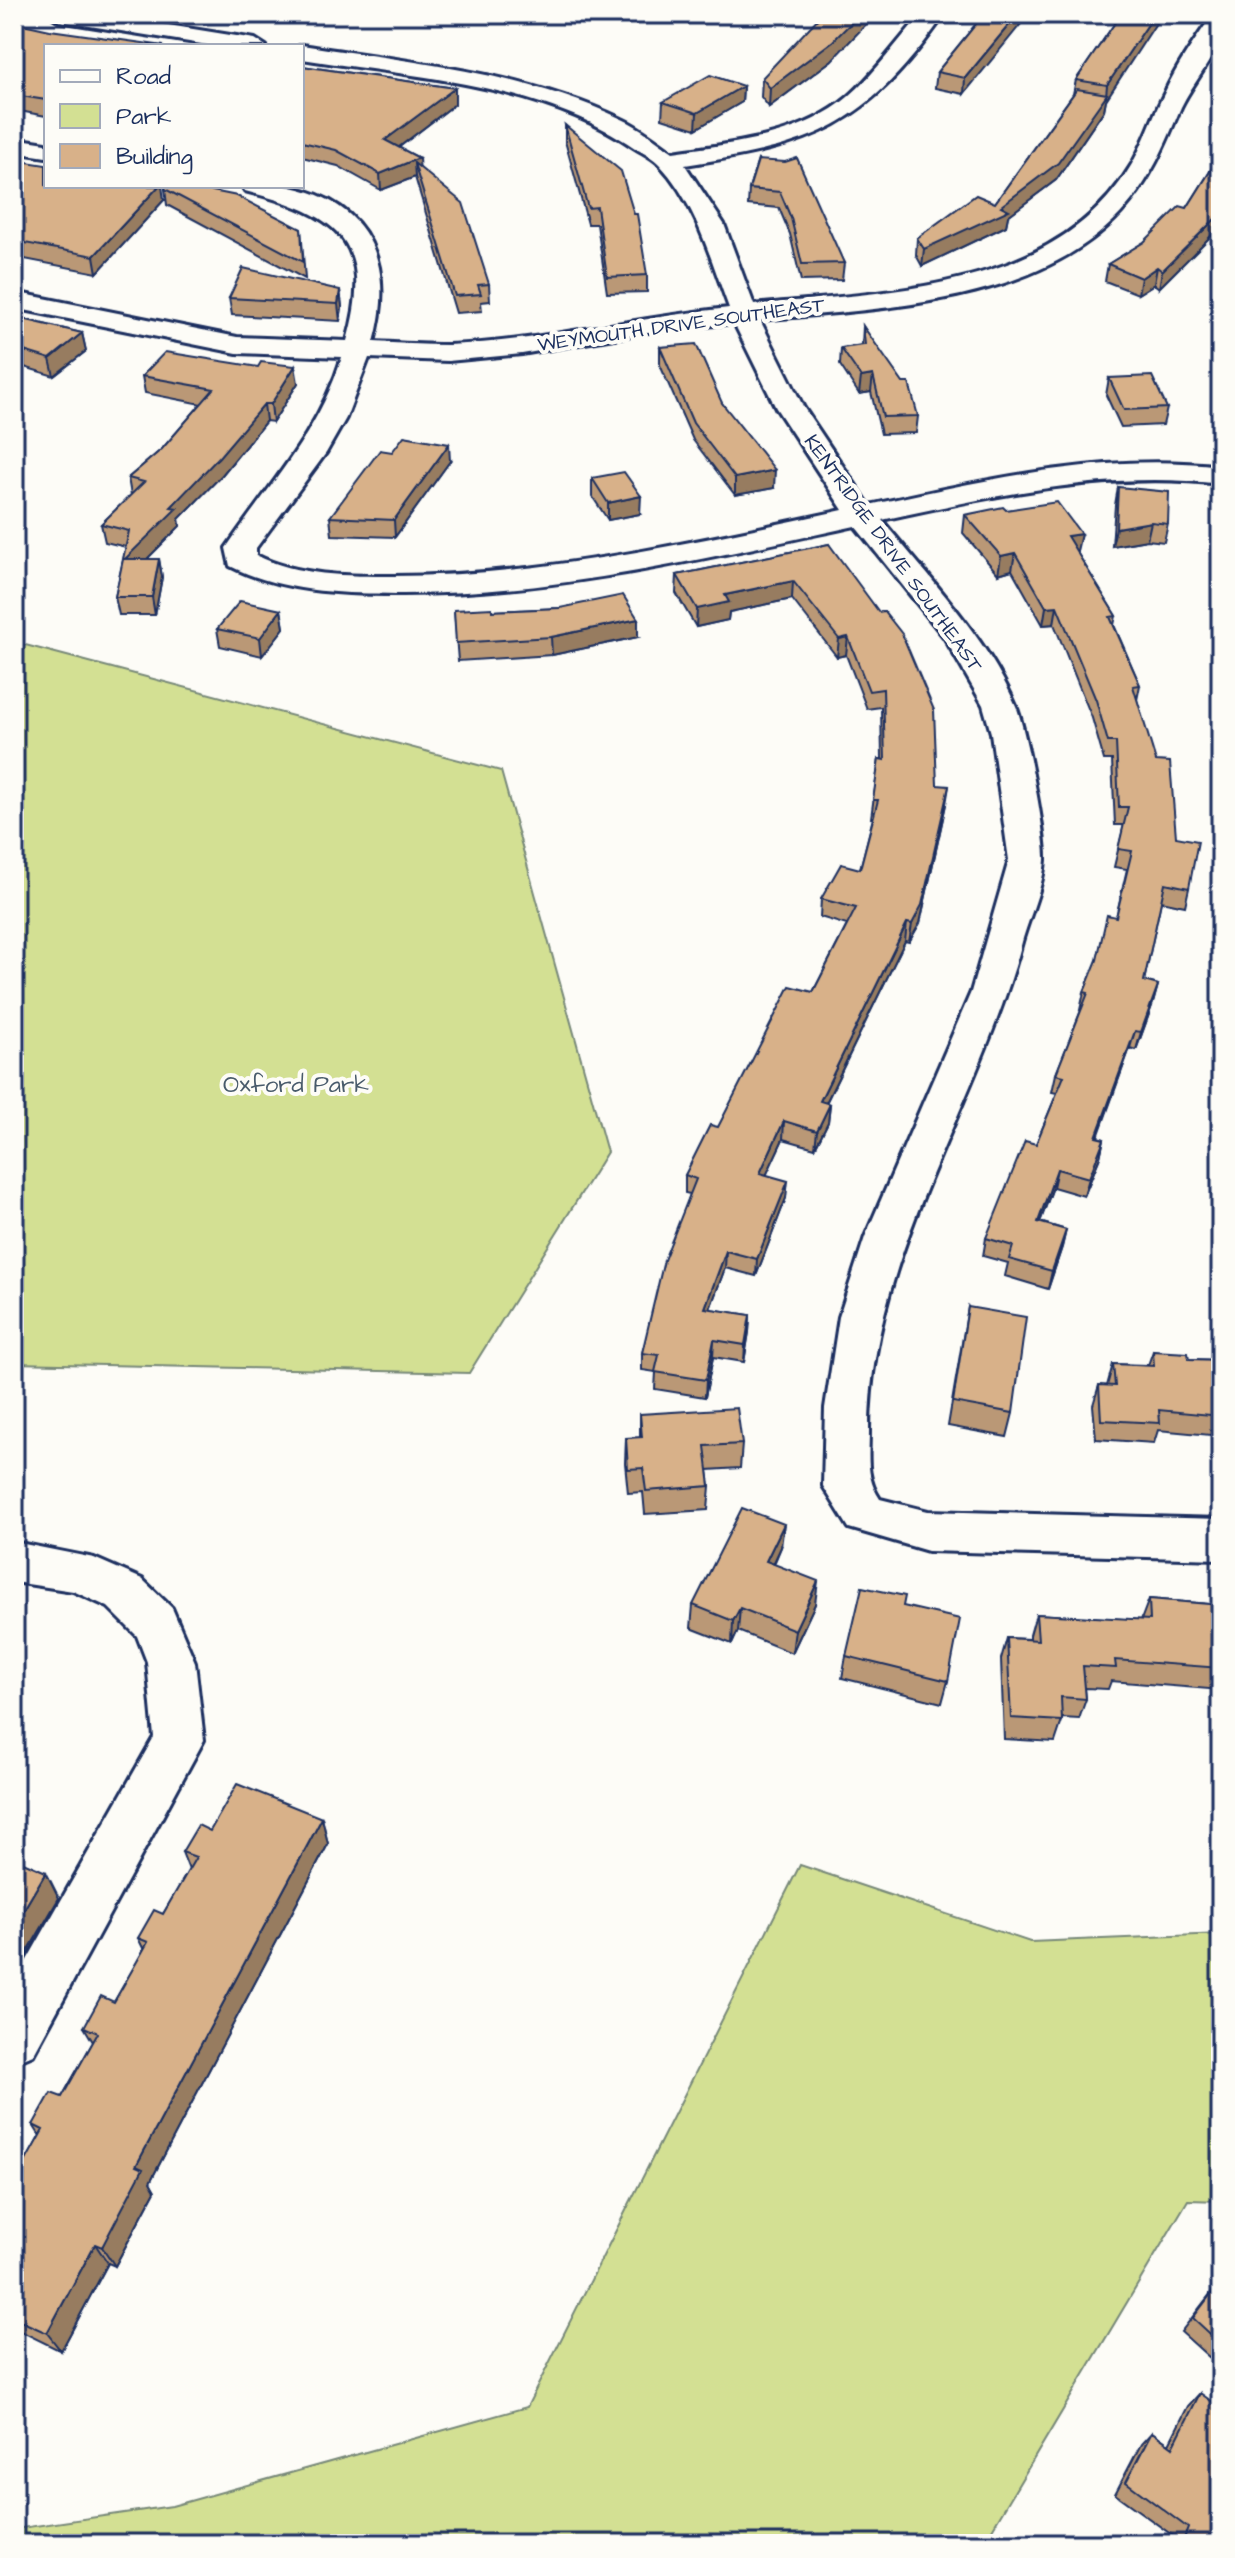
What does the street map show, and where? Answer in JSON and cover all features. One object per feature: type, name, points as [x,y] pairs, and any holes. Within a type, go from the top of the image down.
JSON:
[{"type":"street","points":[[59,14],[243,44]]},
{"type":"street","points":[[669,160],[785,139],[842,113],[888,69],[934,14]]},
{"type":"street","name":"WEYMOUTH DRIVE SOUTHEAST","points":[[14,300],[237,345],[358,352],[448,353],[744,312],[896,298],[972,286],[1025,267],[1080,234],[1112,208],[1132,184],[1178,88],[1221,19]]},
{"type":"street","name":"KENTRIDGE DRIVE SOUTHEAST","points":[[304,52],[495,83],[565,103],[617,125],[669,160],[711,224],[754,340],[790,408],[860,513],[958,634],[999,705],[1008,733],[1027,860],[990,992],[886,1237],[860,1317],[847,1408],[846,1486],[865,1514],[928,1531],[1221,1539]]},
{"type":"street","points":[[14,145],[44,150]]},
{"type":"street","points":[[260,188],[319,206],[352,230],[363,255],[368,281],[358,352],[320,440],[241,548],[241,559],[254,568],[299,578],[418,587],[549,578],[860,513],[1091,472],[1137,468],[1221,475]]},
{"type":"street","points":[[14,1562],[78,1572],[125,1593],[155,1623],[171,1662],[179,1740],[14,2036]]},
{"type":"green space","name":"Oxford Park","points":[[14,642],[501,771],[607,1152],[469,1373],[14,1363]]},
{"type":"green space","points":[[800,1865],[1030,1942],[1221,1934],[1221,2201],[1188,2200],[983,2544],[14,2544],[14,2529],[172,2506],[527,2407]]},
{"type":"building","points":[[822,14],[860,14],[833,41],[770,88],[762,78]]},
{"type":"building","points":[[984,14],[1018,14],[965,78],[937,72]]},
{"type":"building","points":[[1121,14],[1155,14],[1107,85],[1076,80]]},
{"type":"building","points":[[14,22],[150,44],[44,44],[44,100],[14,95]]},
{"type":"building","points":[[304,66],[455,88],[385,140],[419,158],[380,174],[336,150],[304,142]]},
{"type":"building","points":[[710,75],[743,86],[697,113],[663,102]]},
{"type":"building","points":[[1077,89],[1107,94],[1058,163],[1001,206],[1009,210],[924,249],[917,238],[976,195],[995,203]]},
{"type":"building","points":[[565,125],[621,171],[634,214],[637,214],[647,275],[607,277],[597,207],[588,208]]},
{"type":"building","points":[[1221,154],[1221,213],[1162,271],[1157,267],[1141,278],[1108,264],[1144,242],[1180,206],[1187,208]]},
{"type":"building","points":[[797,158],[844,263],[802,264],[791,218],[780,192],[749,189],[758,160],[785,162]]},
{"type":"building","points":[[14,160],[44,165],[44,188],[157,188],[94,256],[14,241]]},
{"type":"building","points":[[414,163],[463,203],[489,284],[478,285],[481,294],[455,296]]},
{"type":"building","points":[[198,188],[237,196],[301,229],[303,262],[165,189]]},
{"type":"building","points":[[243,268],[340,290],[338,304],[229,298]]},
{"type":"building","points":[[14,317],[82,333],[50,359],[14,348]]},
{"type":"building","points":[[863,326],[903,383],[909,383],[918,416],[883,417],[873,375],[861,377],[841,348],[865,345]]},
{"type":"building","points":[[696,344],[722,403],[775,470],[735,478],[693,423],[660,347]]},
{"type":"building","points":[[165,352],[258,367],[261,362],[295,366],[271,404],[264,404],[171,507],[177,508],[125,559],[159,559],[152,597],[115,597],[129,531],[101,524],[144,482],[128,478],[162,449],[214,389],[142,376]]},
{"type":"building","points":[[1152,376],[1167,408],[1124,410],[1109,378]]},
{"type":"building","points":[[404,436],[449,444],[394,520],[330,517],[380,450],[392,452]]},
{"type":"building","points":[[624,472],[641,496],[608,503],[592,478]]},
{"type":"building","points":[[1118,487],[1169,492],[1168,524],[1151,522],[1116,528]]},
{"type":"building","points":[[1057,502],[1081,534],[1067,536],[1116,616],[1110,617],[1140,685],[1133,686],[1156,761],[1170,762],[1176,837],[1198,841],[1189,888],[1165,883],[1144,981],[1158,985],[1141,1032],[1135,1031],[1096,1137],[1104,1139],[1089,1178],[1057,1169],[1038,1222],[1066,1230],[1052,1271],[1009,1259],[1013,1246],[986,1238],[1025,1141],[1036,1144],[1064,1076],[1056,1074],[1088,993],[1084,992],[1097,960],[1107,915],[1116,917],[1132,851],[1118,849],[1128,807],[1119,807],[1116,742],[1108,742],[1096,700],[1057,606],[1046,607],[1015,553],[1001,556],[965,515],[1003,507],[1006,510]]},
{"type":"building","points":[[829,544],[879,612],[884,611],[902,634],[934,710],[937,785],[949,786],[922,905],[912,924],[907,923],[820,1101],[830,1104],[817,1131],[784,1121],[760,1173],[788,1181],[757,1259],[726,1251],[705,1308],[750,1315],[745,1345],[714,1340],[706,1380],[655,1372],[659,1355],[642,1353],[664,1260],[696,1179],[685,1175],[710,1125],[718,1127],[790,986],[813,992],[856,908],[821,899],[841,864],[860,869],[878,800],[873,800],[879,759],[885,760],[883,689],[869,691],[848,637],[839,639],[793,581],[725,595],[729,602],[697,609],[677,575]]},
{"type":"building","points":[[623,595],[638,619],[551,637],[456,643],[454,610],[560,608]]},
{"type":"building","points":[[240,601],[281,610],[260,638],[217,629]]},
{"type":"building","points":[[968,1307],[1026,1317],[1013,1413],[953,1402]]},
{"type":"building","points":[[1153,1351],[1188,1353],[1189,1359],[1221,1360],[1221,1416],[1159,1410],[1160,1423],[1101,1420],[1099,1385],[1115,1386],[1113,1364],[1154,1366]]},
{"type":"building","points":[[737,1408],[742,1444],[705,1446],[710,1486],[646,1491],[643,1468],[628,1469],[626,1438],[642,1437],[640,1414]]},
{"type":"building","points":[[742,1508],[784,1524],[766,1561],[818,1581],[795,1630],[740,1608],[733,1621],[693,1605]]},
{"type":"building","points":[[862,1587],[905,1596],[903,1606],[960,1619],[948,1681],[846,1656]]},
{"type":"building","points":[[1149,1599],[1221,1605],[1221,1668],[1115,1660],[1116,1668],[1083,1666],[1086,1699],[1061,1697],[1062,1721],[1011,1718],[1007,1638],[1038,1640],[1036,1614],[1150,1620]]},
{"type":"building","points":[[237,1784],[322,1818],[136,2166],[143,2169],[102,2247],[95,2244],[47,2333],[14,2318],[14,2182],[43,2130],[33,2125],[51,2093],[62,2097],[98,2033],[84,2027],[101,1996],[114,2002],[148,1942],[138,1938],[154,1910],[163,1914],[196,1857],[182,1852],[198,1825],[210,1831]]},
{"type":"building","points":[[14,1858],[46,1872],[14,1926]]},
{"type":"building","points":[[1221,2281],[1221,2344],[1193,2318]]},
{"type":"building","points":[[1200,2393],[1221,2408],[1221,2544],[1182,2544],[1188,2528],[1126,2482],[1152,2432],[1173,2447]]}]
